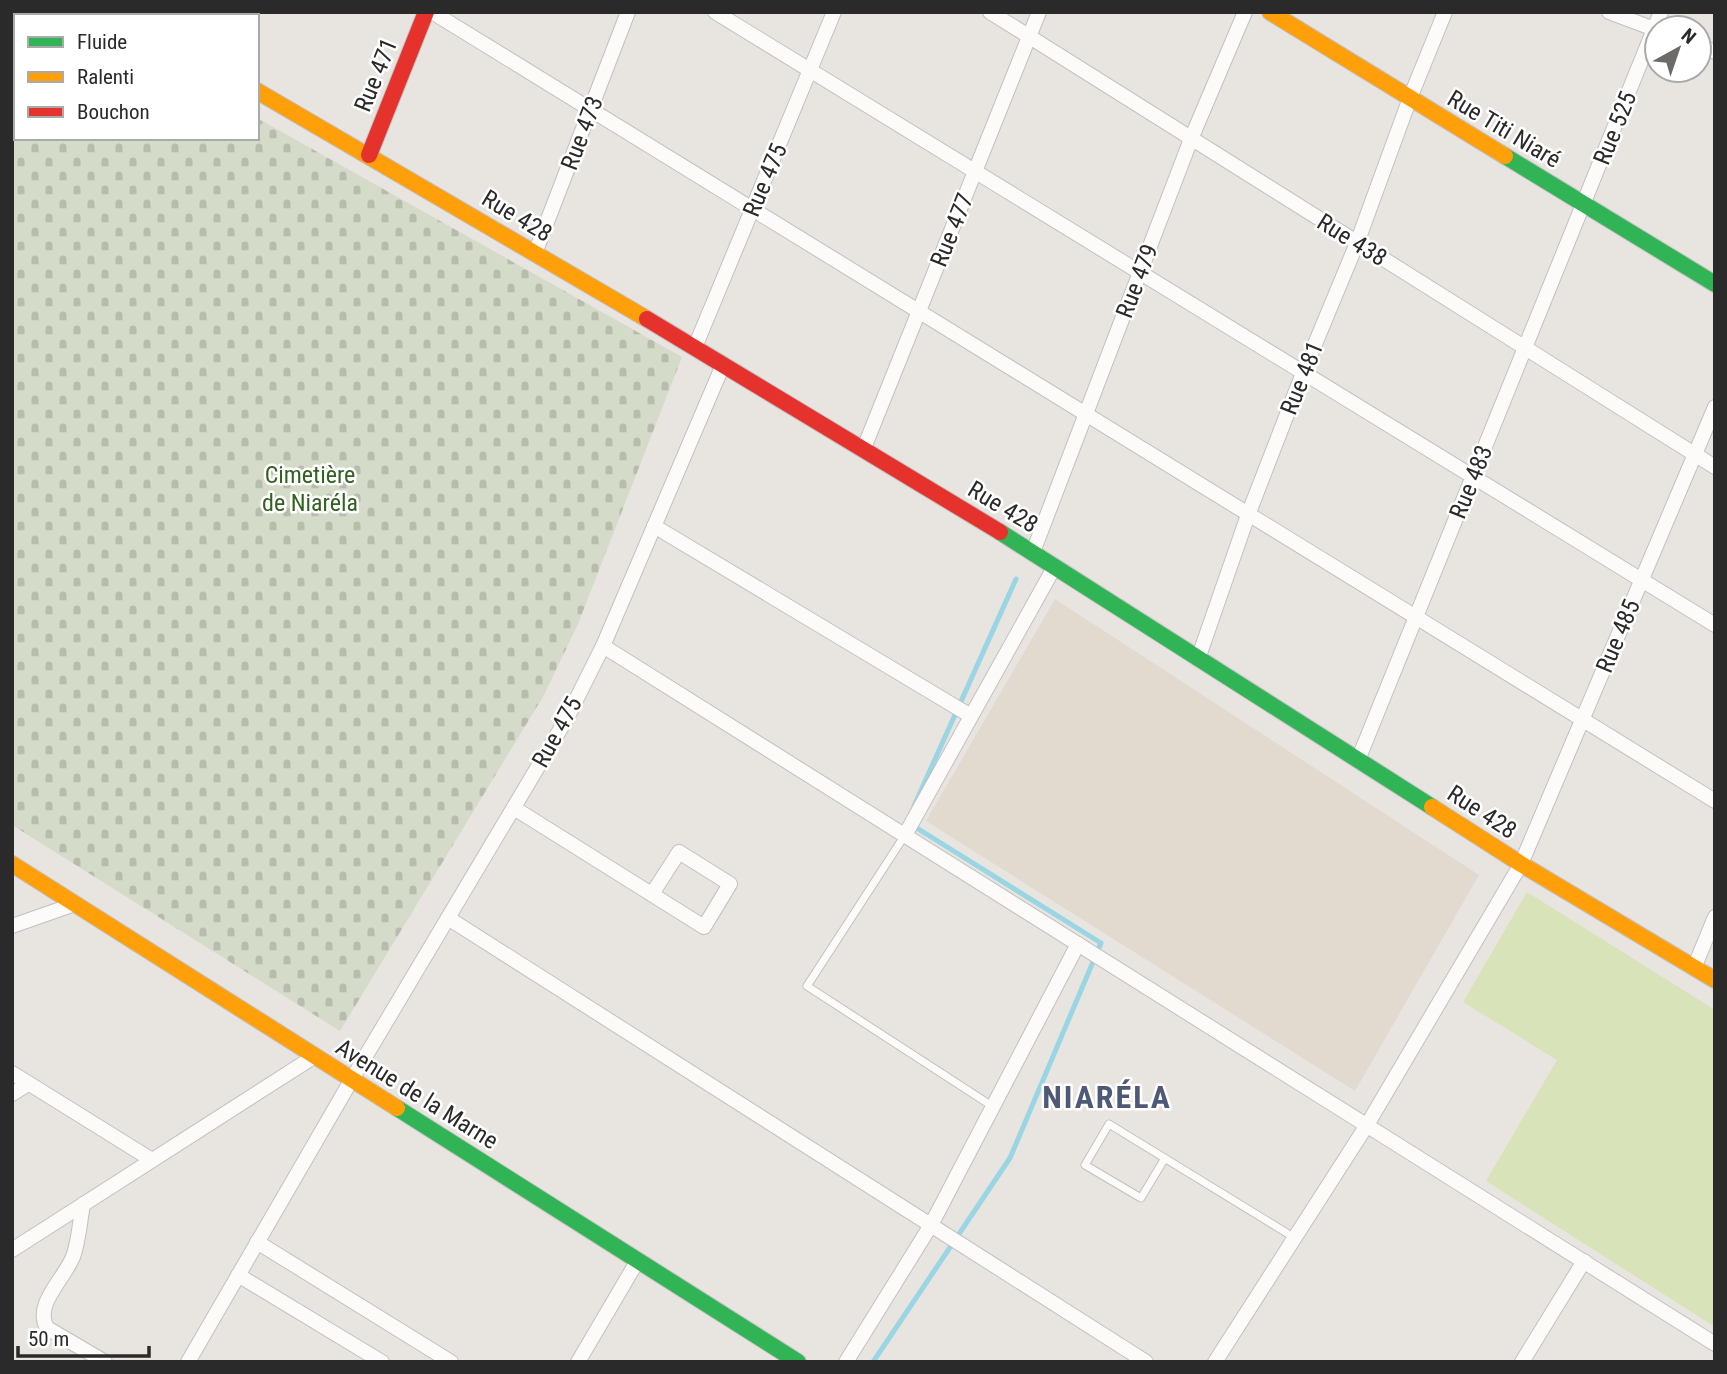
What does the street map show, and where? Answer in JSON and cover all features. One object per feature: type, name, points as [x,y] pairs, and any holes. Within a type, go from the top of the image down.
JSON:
[{"type":"street","name":"Rue 471","points":[[369,155],[426,12]]},
{"type":"street","points":[[432,12],[1715,801]]},
{"type":"street","name":"Rue 473","points":[[535,253],[628,12]]},
{"type":"street","points":[[715,12],[1715,625]]},
{"type":"street","name":"Rue 475","points":[[695,347],[834,12]]},
{"type":"street","name":"Rue 438","points":[[990,12],[1715,467]]},
{"type":"street","name":"Rue 477","points":[[864,449],[1040,12]]},
{"type":"street","name":"Rue 479","points":[[1033,552],[1191,139],[1245,12]]},
{"type":"street","name":"Rue Titi Niaré","points":[[1270,12],[1715,284]]},
{"type":"street","name":"Rue 481","points":[[1198,659],[1248,515],[1357,243],[1445,12]]},
{"type":"street","points":[[1609,12],[1643,25]]},
{"type":"street","name":"Rue 525","points":[[1584,204],[1643,61]]},
{"type":"street","name":"Rue 428","points":[[259,92],[695,347],[1033,552],[1521,864],[1715,980]]},
{"type":"street","name":"Rue 483","points":[[1358,760],[1584,204]]},
{"type":"street","name":"Rue 475","points":[[188,1362],[352,1079],[567,718],[603,646],[723,365]]},
{"type":"street","name":"Rue 485","points":[[1215,1362],[1367,1125],[1521,864],[1715,407]]},
{"type":"street","points":[[654,526],[971,716]]},
{"type":"street","points":[[905,835],[1055,566]]},
{"type":"street","points":[[603,646],[1715,1344]]},
{"type":"street","points":[[514,808],[704,927],[730,884],[679,852],[652,894]]},
{"type":"street","name":"Avenue de la Marne","points":[[12,864],[798,1362]]},
{"type":"street","points":[[12,926],[75,904]]},
{"type":"street","points":[[1694,968],[1715,917]]},
{"type":"street","points":[[448,918],[1146,1362]]},
{"type":"street","points":[[846,1362],[931,1225],[1078,944]]},
{"type":"street","points":[[12,1250],[315,1056]]},
{"type":"street","points":[[12,1073],[152,1160]]},
{"type":"street","points":[[12,1094],[28,1084]]},
{"type":"street","points":[[83,1204],[74,1256],[43,1309],[43,1320],[47,1328],[105,1362]]},
{"type":"street","points":[[257,1242],[451,1362]]},
{"type":"street","points":[[578,1362],[638,1261]]},
{"type":"street","points":[[1522,1362],[1584,1261]]},
{"type":"street","points":[[238,1275],[382,1362]]},
{"type":"lane","points":[[905,835],[807,986],[993,1107]]},
{"type":"lane","points":[[1165,1158],[1140,1198],[1085,1165],[1109,1124],[1165,1158],[1295,1238]]},
{"type":"shaded area","points":[[1055,599],[1479,875],[1355,1091],[926,821]]},
{"type":"green space","name":"Cimetière de Niaréla","points":[[12,12],[31,14],[14,14],[14,140],[259,140],[259,119],[682,357],[578,624],[544,695],[340,1031],[12,825]]},
{"type":"green space","points":[[1527,892],[1715,1010],[1715,1327],[1486,1181],[1557,1060],[1463,1002]]},
{"type":"waterway","points":[[914,806],[1016,579]]},
{"type":"waterway","points":[[873,1362],[1010,1158],[1101,943],[912,825]]},
{"type":"traffic: fast","points":[[69,12],[74,14]]},
{"type":"traffic: fast","points":[[1505,156],[1715,284]]},
{"type":"traffic: fast","points":[[1000,532],[1432,807]]},
{"type":"traffic: fast","points":[[397,1108],[798,1362]]},
{"type":"traffic: slow","points":[[1270,12],[1505,156]]},
{"type":"traffic: slow","points":[[259,92],[647,319]]},
{"type":"traffic: slow","points":[[1432,807],[1521,864],[1715,980]]},
{"type":"traffic: slow","points":[[12,864],[397,1108]]},
{"type":"traffic: jam","points":[[369,155],[426,12]]},
{"type":"traffic: jam","points":[[647,319],[1000,532]]},
{"type":"district","name":"NIARÉLA","points":[[1107,1097]]}]
